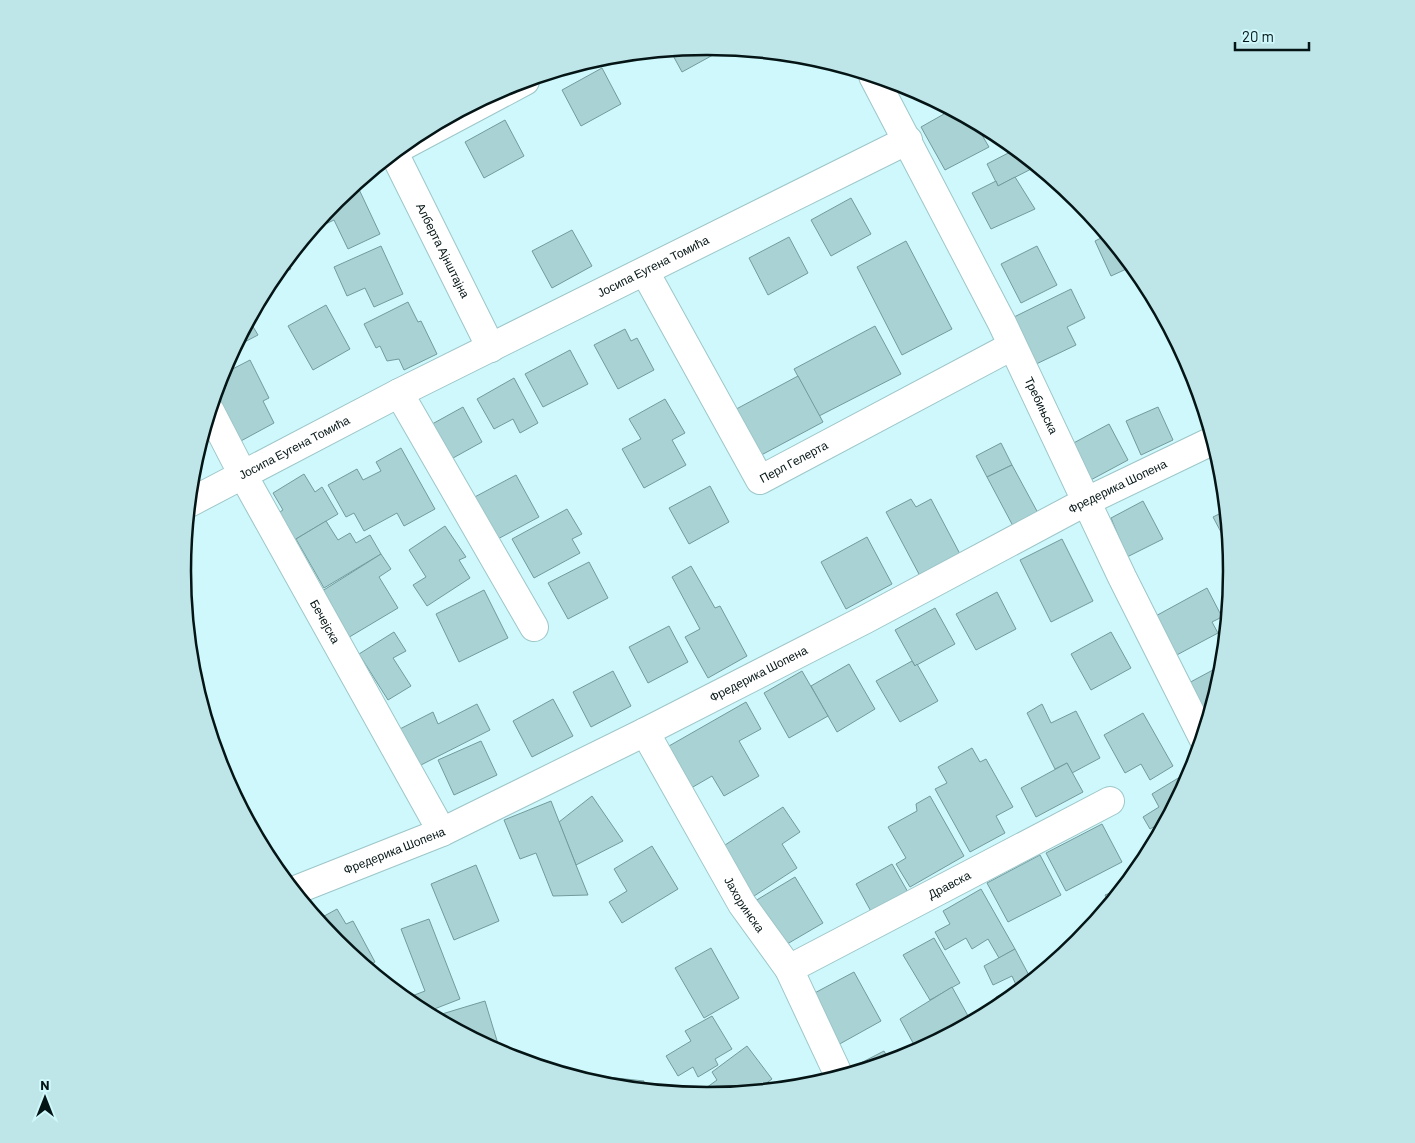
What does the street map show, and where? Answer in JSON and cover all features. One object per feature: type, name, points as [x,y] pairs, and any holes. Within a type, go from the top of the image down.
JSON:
[{"type":"street","name":"Требињска","points":[[877,83],[908,140],[1012,346],[1122,577],[1199,730]]},
{"type":"street","name":"Јосипа Еугена Томића","points":[[196,499],[399,393],[908,140]]},
{"type":"street","name":"Алберта Ајнштајна","points":[[397,159],[491,348]]},
{"type":"street","name":"Перл Гелерта","points":[[645,272],[760,480],[1012,346]]},
{"type":"street","points":[[399,393],[534,627]]},
{"type":"street","name":"Бечејска","points":[[214,419],[243,475],[442,832]]},
{"type":"street","name":"Фредерика Шопена","points":[[300,888],[442,832],[645,732],[866,619],[1087,501],[1207,443]]},
{"type":"street","name":"Јахоринска","points":[[645,732],[742,904],[789,968],[837,1071]]},
{"type":"street","name":"Дравска","points":[[789,968],[1110,801]]},
{"type":"building","points":[[713,55],[682,72],[673,56]]},
{"type":"building","points":[[602,68],[621,104],[581,126],[562,90]]},
{"type":"building","points":[[885,86],[897,91],[889,95]]},
{"type":"building","points":[[943,112],[981,134],[989,147],[945,170],[921,127],[944,114]]},
{"type":"building","points":[[505,120],[524,156],[484,178],[465,142]]},
{"type":"building","points":[[1009,153],[1031,169],[998,186],[987,164]]},
{"type":"building","points":[[1015,177],[1035,209],[991,229],[972,193],[996,181],[998,186]]},
{"type":"building","points":[[359,190],[380,234],[348,249],[334,220],[325,224]]},
{"type":"building","points":[[851,198],[871,234],[831,256],[811,220]]},
{"type":"building","points":[[572,230],[592,266],[552,288],[532,251]]},
{"type":"building","points":[[789,237],[808,273],[768,295],[749,258]]},
{"type":"building","points":[[1101,238],[1126,269],[1111,276],[1095,241]]},
{"type":"building","points":[[906,241],[952,329],[902,355],[857,267]]},
{"type":"building","points":[[381,246],[403,294],[374,307],[365,288],[347,296],[334,267]]},
{"type":"building","points":[[1037,246],[1057,285],[1021,303],[1001,264]]},
{"type":"building","points":[[1071,289],[1085,318],[1067,327],[1076,345],[1032,366],[1010,319]]},
{"type":"building","points":[[408,302],[418,322],[421,321],[437,354],[404,370],[399,359],[387,361],[380,346],[376,348],[364,324]]},
{"type":"building","points":[[326,305],[350,349],[313,370],[288,326]]},
{"type":"building","points":[[253,326],[258,335],[245,342]]},
{"type":"building","points":[[875,326],[901,374],[819,416],[794,369]]},
{"type":"building","points":[[625,329],[631,341],[637,338],[654,370],[618,389],[594,345]]},
{"type":"building","points":[[570,350],[588,384],[543,407],[525,374]]},
{"type":"building","points":[[250,360],[269,398],[263,401],[274,423],[239,442],[219,403],[232,369]]},
{"type":"building","points":[[798,376],[823,422],[752,460],[727,414]]},
{"type":"building","points":[[514,378],[538,423],[520,433],[513,419],[494,429],[477,399]]},
{"type":"building","points":[[665,399],[685,433],[672,440],[686,465],[644,488],[622,449],[641,439],[629,419]]},
{"type":"building","points":[[463,407],[482,442],[444,463],[425,428]]},
{"type":"building","points":[[1158,407],[1173,440],[1141,455],[1126,421]]},
{"type":"building","points":[[1109,424],[1128,460],[1087,482],[1068,446]]},
{"type":"building","points":[[1001,443],[1012,465],[987,477],[976,456]]},
{"type":"building","points":[[401,448],[435,509],[404,526],[397,513],[364,531],[354,513],[346,517],[328,485],[357,469],[363,480],[381,471],[376,462]]},
{"type":"building","points":[[1012,465],[1038,513],[1013,526],[987,477]]},
{"type":"building","points":[[304,474],[315,492],[322,487],[338,514],[289,543],[273,516],[283,510],[273,493]]},
{"type":"building","points":[[516,475],[539,517],[494,541],[471,499]]},
{"type":"building","points":[[710,486],[729,522],[689,544],[669,508]]},
{"type":"building","points":[[911,499],[916,507],[931,499],[960,554],[920,576],[886,512]]},
{"type":"building","points":[[1143,501],[1163,539],[1127,557],[1111,518]]},
{"type":"building","points":[[567,509],[582,534],[572,539],[580,553],[534,578],[512,539]]},
{"type":"building","points":[[1221,513],[1223,535],[1213,517]]},
{"type":"building","points":[[326,521],[338,540],[350,533],[356,543],[370,535],[381,554],[324,588],[296,539]]},
{"type":"building","points":[[445,526],[466,557],[459,560],[470,578],[427,606],[413,585],[426,577],[409,550]]},
{"type":"building","points":[[867,537],[892,584],[846,609],[821,562]]},
{"type":"building","points":[[1062,539],[1093,601],[1051,622],[1020,560]]},
{"type":"building","points":[[381,554],[391,569],[379,577],[398,608],[346,639],[319,593]]},
{"type":"building","points":[[589,562],[608,598],[568,619],[548,583]]},
{"type":"building","points":[[691,566],[715,608],[720,606],[747,656],[708,678],[685,637],[700,629],[672,577]]},
{"type":"building","points":[[1207,588],[1222,617],[1212,622],[1218,633],[1173,657],[1152,618]]},
{"type":"building","points":[[484,590],[508,638],[459,662],[436,614]]},
{"type":"building","points":[[997,592],[1016,629],[976,650],[956,614]]},
{"type":"building","points":[[935,608],[955,644],[915,666],[895,630]]},
{"type":"building","points":[[669,626],[688,662],[648,683],[629,647]]},
{"type":"building","points":[[394,632],[406,651],[393,658],[411,686],[388,700],[359,654]]},
{"type":"building","points":[[1111,632],[1131,668],[1091,690],[1071,654]]},
{"type":"building","points":[[912,661],[915,666],[917,664],[938,701],[900,722],[876,681]]},
{"type":"building","points":[[849,664],[875,709],[837,732],[811,686]]},
{"type":"building","points":[[1215,669],[1203,717],[1185,685]]},
{"type":"building","points":[[613,671],[631,706],[591,727],[573,692]]},
{"type":"building","points":[[802,671],[828,716],[789,738],[764,693]]},
{"type":"building","points":[[553,699],[573,736],[532,757],[513,721]]},
{"type":"building","points":[[746,702],[761,729],[739,741],[759,776],[724,796],[712,776],[686,791],[662,750]]},
{"type":"building","points":[[477,704],[490,730],[415,768],[396,731],[433,712],[438,724]]},
{"type":"building","points":[[1042,704],[1051,723],[1076,711],[1100,758],[1072,773],[1067,763],[1055,769],[1027,713]]},
{"type":"building","points":[[1143,713],[1173,766],[1150,780],[1141,764],[1125,773],[1104,735]]},
{"type":"building","points":[[481,741],[497,775],[454,795],[438,760]]},
{"type":"building","points":[[972,748],[980,762],[986,759],[1013,807],[996,816],[1005,833],[970,852],[935,789],[947,783],[938,767]]},
{"type":"building","points":[[1067,763],[1083,792],[1036,817],[1021,788]]},
{"type":"building","points":[[1181,778],[1158,825],[1150,829],[1143,817],[1159,807],[1152,794]]},
{"type":"building","points":[[592,796],[623,841],[576,865],[559,822]]},
{"type":"building","points":[[930,796],[964,856],[910,887],[896,864],[906,858],[888,827],[917,811],[916,804]]},
{"type":"building","points":[[551,801],[588,895],[553,896],[536,853],[520,859],[504,820]]},
{"type":"building","points":[[783,807],[800,832],[782,844],[797,868],[751,898],[719,849]]},
{"type":"building","points":[[1102,824],[1122,862],[1066,891],[1046,853]]},
{"type":"building","points":[[652,846],[678,889],[622,923],[609,902],[627,891],[614,869]]},
{"type":"building","points":[[1040,855],[1061,895],[1008,922],[987,883]]},
{"type":"building","points":[[892,864],[909,894],[873,915],[856,884]]},
{"type":"building","points":[[476,865],[499,921],[454,940],[431,884]]},
{"type":"building","points":[[795,877],[823,923],[782,947],[755,901]]},
{"type":"building","points":[[981,889],[1015,949],[999,958],[988,939],[972,949],[966,938],[945,950],[935,932],[950,924],[943,911]]},
{"type":"building","points":[[337,909],[346,924],[353,921],[375,962],[372,964],[367,960],[323,917]]},
{"type":"building","points":[[429,919],[460,999],[434,1009],[413,995],[425,991],[401,929]]},
{"type":"building","points":[[934,938],[960,983],[930,1000],[903,955]]},
{"type":"building","points":[[711,948],[739,998],[704,1018],[675,968]]},
{"type":"building","points":[[1015,949],[1029,975],[1016,985],[1012,976],[993,985],[984,966]]},
{"type":"building","points":[[854,972],[881,1021],[836,1046],[809,996]]},
{"type":"building","points":[[952,987],[969,1017],[914,1045],[900,1019]]},
{"type":"building","points":[[485,1001],[498,1044],[479,1035],[441,1014]]},
{"type":"building","points":[[712,1016],[732,1049],[715,1059],[718,1065],[698,1077],[693,1067],[678,1076],[666,1056],[691,1041],[685,1031]]},
{"type":"building","points":[[747,1046],[772,1079],[764,1085],[706,1088],[717,1080],[712,1072]]},
{"type":"building","points":[[884,1051],[887,1056],[874,1061],[854,1067]]},
{"type":"building","points":[[599,1076],[644,1081],[643,1084],[640,1084]]}]
